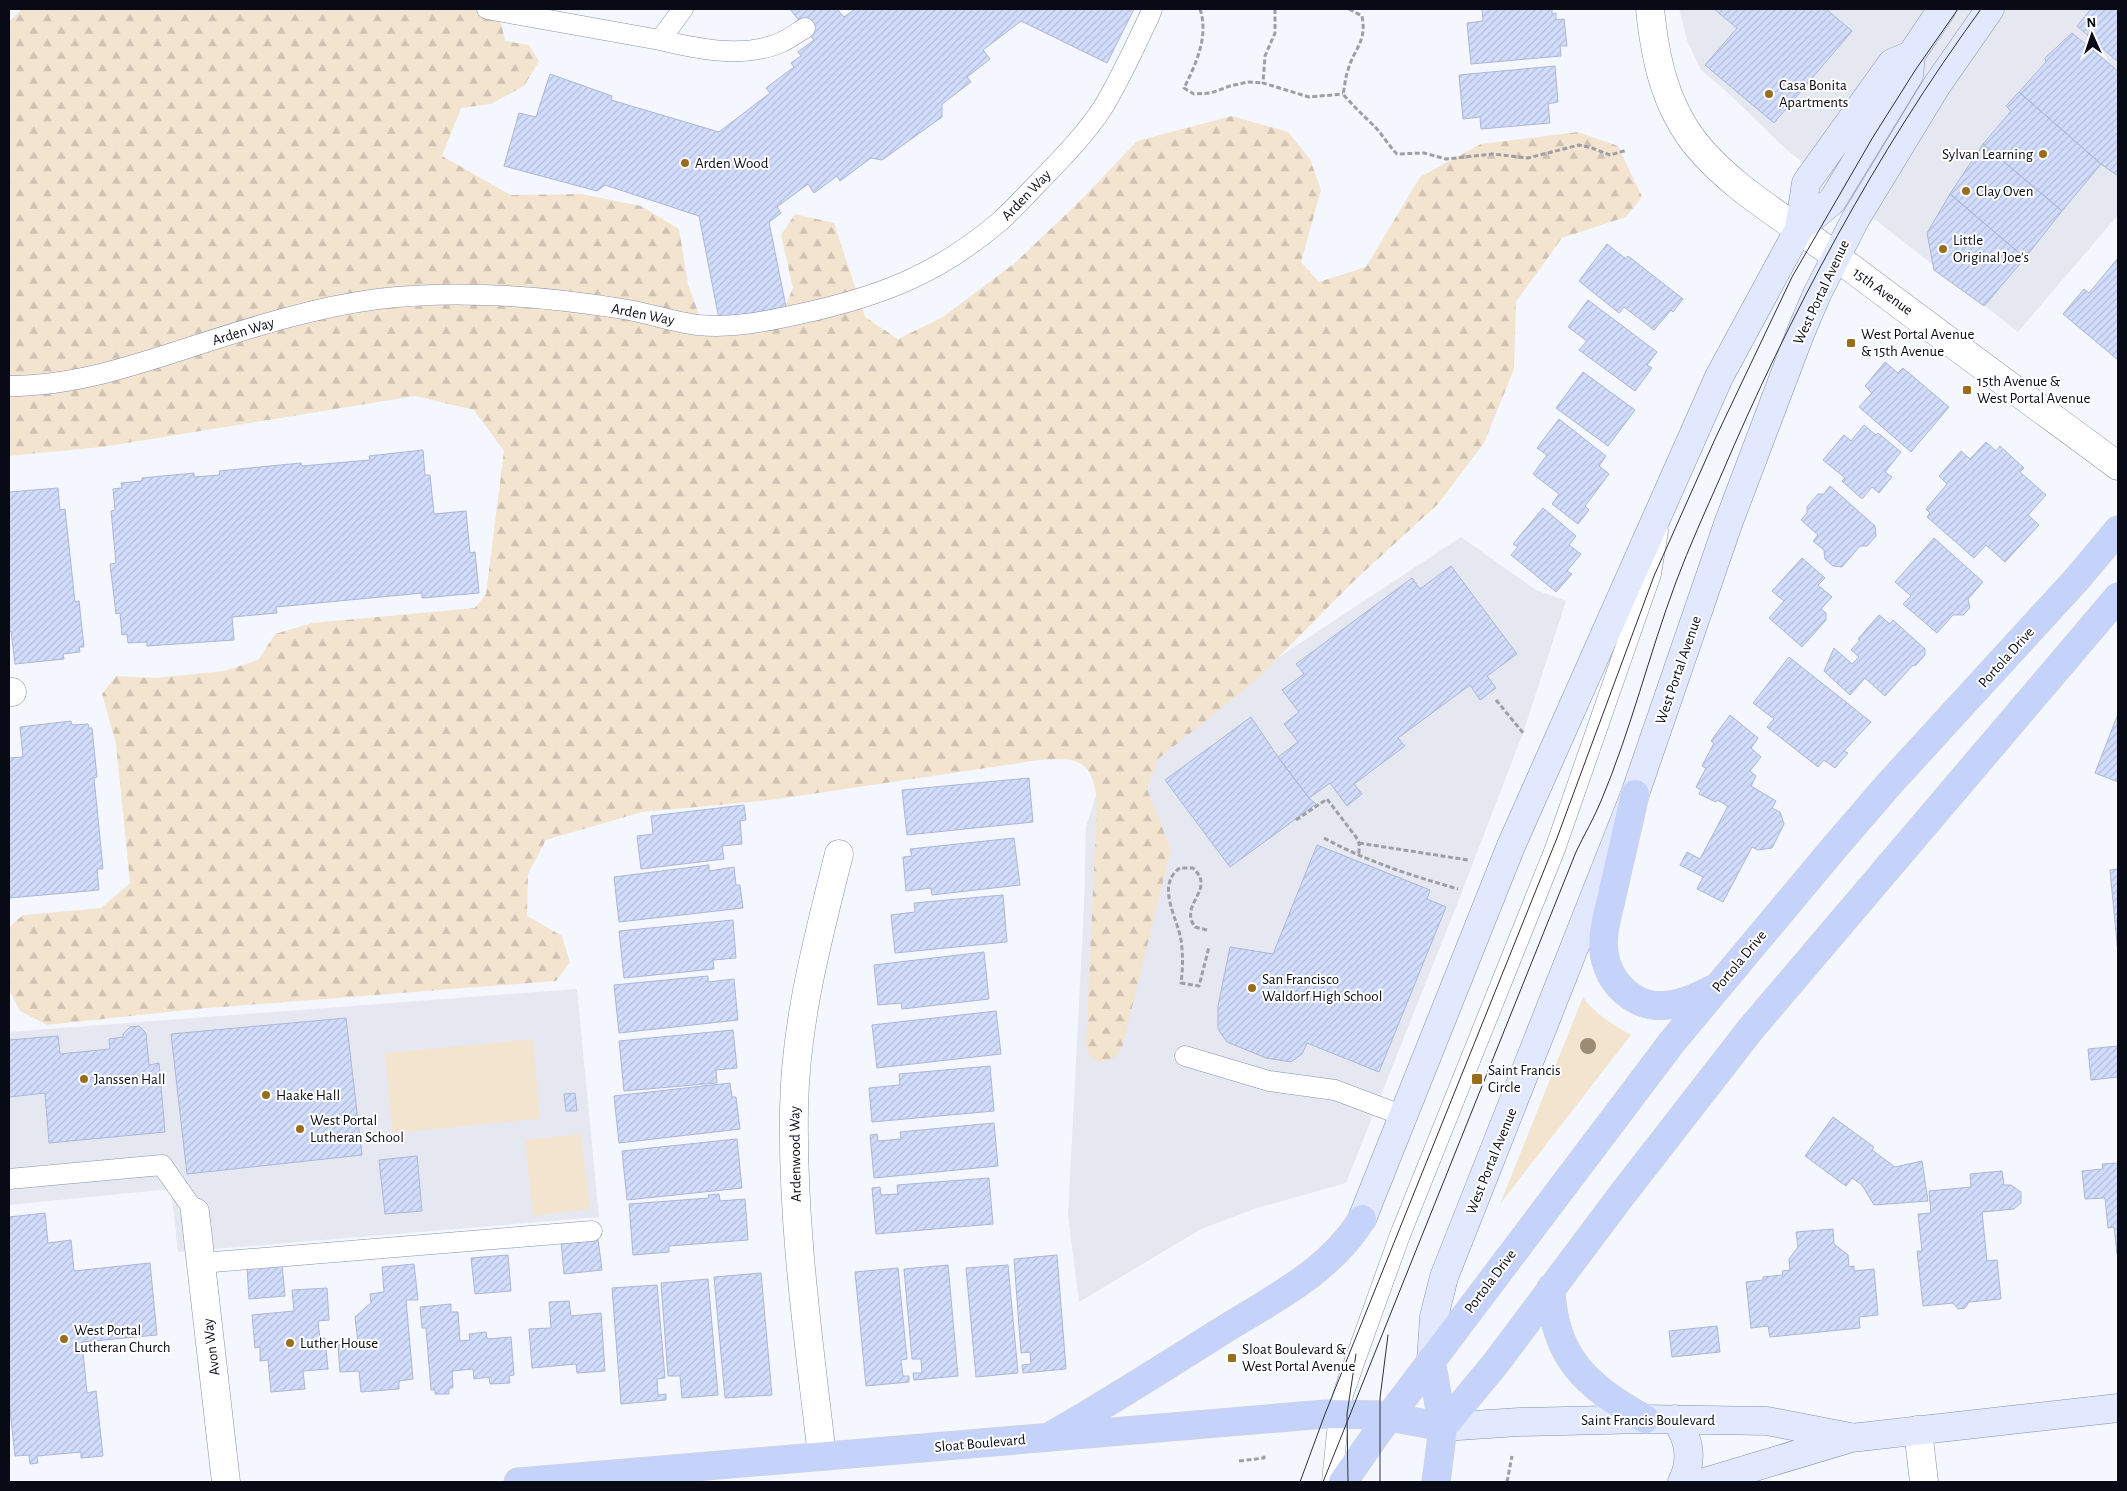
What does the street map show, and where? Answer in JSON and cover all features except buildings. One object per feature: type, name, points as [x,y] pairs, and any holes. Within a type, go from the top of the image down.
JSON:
[{"type":"main road","name":"Portola Drive","points":[[1342,1482],[1431,1360],[1672,1042],[1890,784],[2077,579],[2118,530]]},
{"type":"main road","points":[[1442,1427],[1496,1363],[1551,1288],[1756,1023],[2118,597]]},
{"type":"main road","points":[[1635,794],[1604,938],[1605,957],[1612,977],[1629,995],[1641,1002],[1655,1006],[1686,1001],[1717,988]]},
{"type":"main road","points":[[1048,1437],[1143,1380],[1305,1278],[1340,1251],[1362,1219]]},
{"type":"main road","points":[[1551,1288],[1551,1309],[1556,1326],[1578,1370],[1602,1393],[1645,1419]]},
{"type":"main road","points":[[1431,1360],[1442,1427],[1436,1482]]},
{"type":"main road","name":"Sloat Boulevard","points":[[518,1482],[1339,1413],[1389,1417],[1442,1427]]},
{"type":"street","name":"15th Avenue","points":[[1650,9],[1658,64],[1665,91],[1678,118],[1715,165],[1737,185],[1836,256],[2118,466]]},
{"type":"street","points":[[1362,1219],[1510,846],[1719,377],[1799,229],[1832,201],[1909,75],[1910,55],[1942,9]]},
{"type":"street","name":"West Portal Avenue","points":[[1431,1360],[1434,1317],[1444,1277],[1635,794],[1728,524],[1800,334],[1836,256],[1900,144],[1937,85],[1990,9]]},
{"type":"street","name":"Ardenwood Way","points":[[822,1456],[796,1207],[794,1109],[804,1010],[814,955],[839,854]]},
{"type":"street","name":"Avon Way","points":[[195,1212],[226,1482]]},
{"type":"street","name":"Saint Francis Boulevard","points":[[1705,1482],[1851,1438],[2118,1408]]},
{"type":"street","name":"Saint Francis Boulevard","points":[[1442,1427],[1519,1422],[1645,1419],[1767,1421],[1851,1438]]},
{"type":"street","points":[[1675,1419],[1683,1430],[1690,1455],[1688,1469],[1682,1482]]},
{"type":"street","points":[[1918,1430],[1924,1482]]},
{"type":"lane","points":[[487,9],[572,16],[660,40],[709,50],[741,51],[781,42],[805,28]]},
{"type":"lane","points":[[660,40],[683,9]]},
{"type":"lane","name":"Arden Way","points":[[9,386],[61,383],[86,378],[152,360],[298,315],[325,308],[380,299],[493,295],[539,298],[630,310],[697,325],[721,326],[740,325],[792,316],[883,292],[931,270],[974,241],[1000,222],[1044,177],[1084,133],[1102,108],[1152,9]]},
{"type":"lane","points":[[1332,1482],[1339,1413],[1343,1395],[1400,1235],[1555,849],[1651,574],[1663,500]]},
{"type":"lane","points":[[1185,1056],[1269,1081],[1335,1090],[1404,1116]]},
{"type":"lane","points":[[9,1179],[162,1165],[195,1212]]},
{"type":"lane","points":[[201,1263],[592,1231]]},
{"type":"path","points":[[1200,9],[1203,31],[1200,48],[1195,67],[1184,88],[1194,94],[1211,93],[1248,82],[1263,83],[1309,97],[1344,94]]},
{"type":"path","points":[[1263,83],[1265,56],[1275,33],[1275,9]]},
{"type":"path","points":[[1348,9],[1362,16],[1364,29],[1359,48],[1348,69],[1344,94],[1356,111],[1373,124],[1397,154],[1424,153],[1446,159],[1493,154],[1528,158],[1579,145],[1610,155],[1627,150]]},
{"type":"path","points":[[1496,700],[1520,729]]},
{"type":"path","points":[[1296,820],[1326,799],[1359,843],[1359,856]]},
{"type":"path","points":[[1324,838],[1380,865],[1460,890]]},
{"type":"path","points":[[1359,843],[1472,861]]},
{"type":"path","points":[[1207,930],[1195,927],[1190,916],[1192,905],[1201,889],[1200,876],[1193,868],[1180,868],[1172,877],[1168,893],[1181,938],[1183,960],[1181,983],[1200,986],[1209,947]]},
{"type":"path","points":[[1239,1461],[1264,1458],[1264,1448]]},
{"type":"path","points":[[1507,1482],[1513,1451]]},
{"type":"shaded area","points":[[1679,9],[2118,9],[2118,215],[2018,332],[1787,150],[1701,70],[1688,43]]},
{"type":"shaded area","name":"San Francisco Waldorf High School","points":[[1461,537],[1536,590],[1566,601],[1523,733],[1346,1183],[1254,1209],[1201,1229],[1079,1302],[1068,1216],[1084,906],[1086,827],[1103,773]]},
{"type":"shaded area","name":"West Portal Lutheran School","points":[[577,989],[599,1217],[178,1252],[171,1189],[9,1205],[9,1032]]},
{"type":"green space","points":[[22,9],[498,9],[505,41],[529,45],[539,61],[524,86],[491,104],[461,108],[442,156],[511,195],[581,194],[641,206],[679,229],[688,284],[702,323],[779,321],[793,288],[781,235],[795,214],[834,223],[865,317],[898,339],[943,317],[1016,262],[1082,199],[1137,141],[1232,116],[1288,132],[1310,159],[1321,190],[1301,262],[1319,282],[1366,267],[1420,177],[1481,144],[1578,132],[1618,146],[1642,197],[1626,217],[1562,238],[1516,302],[1514,369],[1484,443],[1438,504],[1355,580],[1255,681],[1158,759],[1147,789],[1171,850],[1122,1048],[1115,1058],[1101,1062],[1090,1057],[1086,1046],[1097,799],[1091,775],[1086,768],[1080,763],[1063,759],[1039,760],[771,800],[642,812],[546,840],[528,874],[527,916],[562,936],[570,962],[556,981],[196,1009],[47,1025],[20,1011],[9,990],[9,927],[23,915],[101,908],[130,883],[116,744],[102,694],[116,676],[155,678],[224,671],[258,660],[275,634],[312,623],[475,608],[486,594],[504,451],[474,410],[415,396],[102,447],[9,456],[9,22]]},
{"type":"green space","points":[[1583,997],[1599,1014],[1631,1035],[1500,1204]]},
{"type":"green space","points":[[533,1039],[540,1119],[392,1133],[385,1053]]},
{"type":"green space","points":[[581,1134],[590,1209],[533,1216],[525,1140]]},
{"type":"tram line","points":[[1300,1482],[1325,1414],[1557,838],[1654,576],[1715,439],[1792,277],[1873,137],[1916,69],[1958,9]]},
{"type":"tram line","points":[[1323,1482],[1576,852],[1612,774],[1676,582],[1747,416],[1837,236],[1906,120],[1981,9]]},
{"type":"tram line","points":[[1380,1482],[1380,1398],[1388,1335]]},
{"type":"tram line","points":[[1348,1482],[1347,1414],[1356,1354]]},
{"type":"place","name":"Casa Bonita Apartments","points":[[1769,94]]},
{"type":"place","name":"Sylvan Learning","points":[[2043,154]]},
{"type":"place","name":"Arden Wood","points":[[685,163]]},
{"type":"place","name":"Clay Oven","points":[[1966,191]]},
{"type":"place","name":"Little Original Joe's","points":[[1943,249]]},
{"type":"place","name":"West Portal Avenue & 15th Avenue","points":[[1851,343]]},
{"type":"place","name":"15th Avenue & West Portal Avenue","points":[[1967,390]]},
{"type":"place","name":"San Francisco Waldorf High School","points":[[1252,988]]},
{"type":"place","name":"Janssen Hall","points":[[84,1079]]},
{"type":"place","name":"Saint Francis Circle","points":[[1477,1079]]},
{"type":"place","name":"Haake Hall","points":[[266,1095]]},
{"type":"place","name":"West Portal Lutheran School","points":[[300,1129]]},
{"type":"place","name":"West Portal Lutheran Church","points":[[64,1339]]},
{"type":"place","name":"Luther House","points":[[290,1343]]},
{"type":"place","name":"Sloat Boulevard & West Portal Avenue","points":[[1232,1358]]}]
